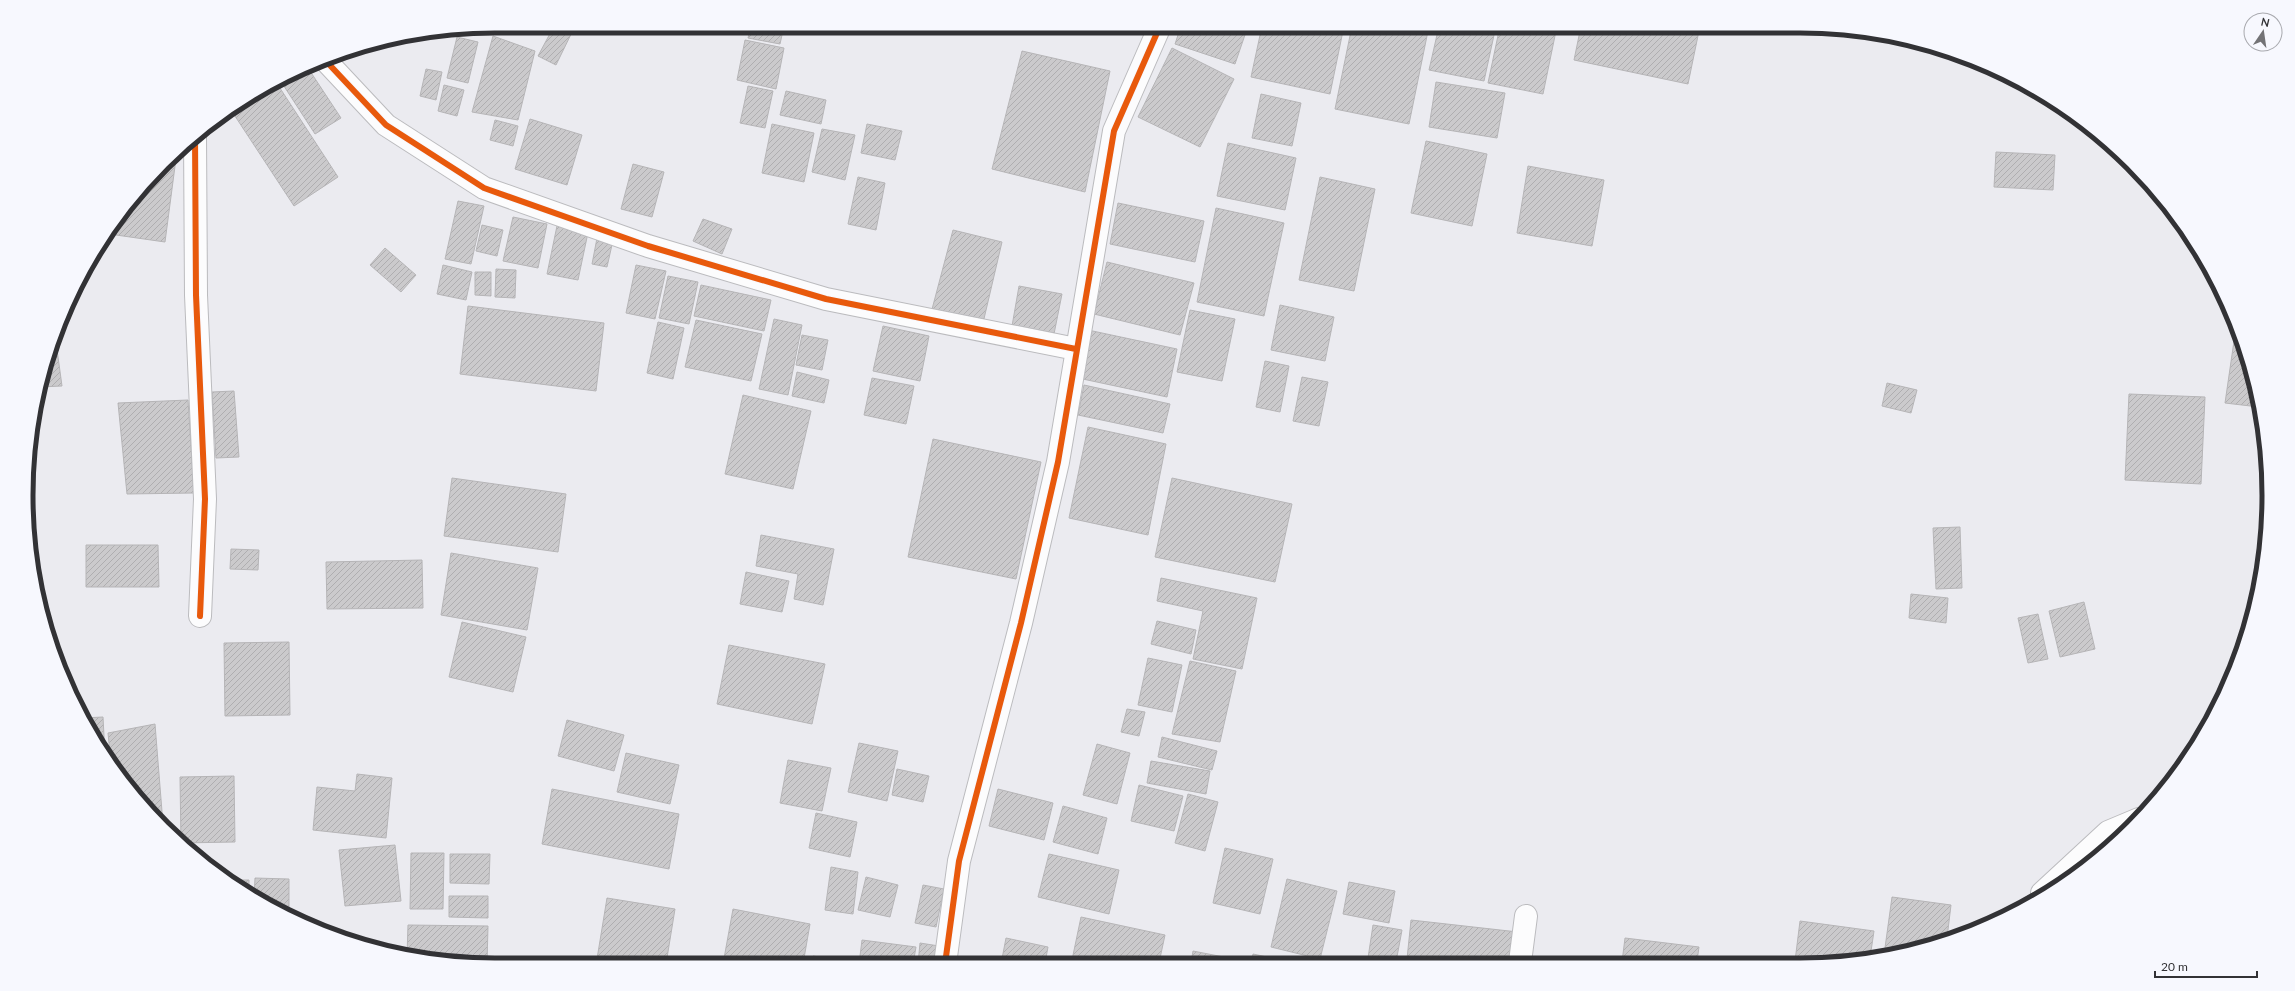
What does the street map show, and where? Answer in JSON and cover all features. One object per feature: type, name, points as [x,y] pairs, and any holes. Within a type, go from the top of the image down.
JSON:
[{"type":"street","points":[[946,958],[959,860],[1021,623],[1058,462],[1114,131],[1157,33]]},
{"type":"street","points":[[329,64],[386,125],[484,188],[648,246],[826,299],[1076,349]]},
{"type":"street","points":[[195,145],[196,295],[205,499],[200,616]]},
{"type":"street","points":[[2056,880],[2108,832],[2125,825]]},
{"type":"street","points":[[1521,958],[1526,916]]},
{"type":"building","points":[[550,33],[572,33],[556,65],[538,56]]},
{"type":"building","points":[[749,33],[782,33],[780,44],[748,38]]},
{"type":"building","points":[[1179,33],[1246,33],[1235,64],[1175,44]]},
{"type":"building","points":[[1260,33],[1343,33],[1330,94],[1251,77]]},
{"type":"building","points":[[1351,33],[1428,33],[1409,124],[1335,109]]},
{"type":"building","points":[[1437,33],[1494,33],[1484,81],[1429,70]]},
{"type":"building","points":[[1499,33],[1556,33],[1543,94],[1488,83]]},
{"type":"building","points":[[1580,33],[1699,33],[1688,84],[1574,60]]},
{"type":"building","points":[[493,36],[535,51],[518,120],[472,112]]},
{"type":"building","points":[[457,37],[478,42],[468,83],[447,78]]},
{"type":"building","points":[[745,40],[784,48],[776,89],[737,80]]},
{"type":"building","points":[[1172,48],[1234,79],[1200,147],[1138,117]]},
{"type":"building","points":[[1022,51],[1110,71],[1085,192],[992,169]]},
{"type":"building","points":[[426,69],[442,72],[436,100],[420,96]]},
{"type":"building","points":[[311,72],[341,118],[315,134],[283,85]]},
{"type":"building","points":[[1436,82],[1505,93],[1497,138],[1429,127]]},
{"type":"building","points":[[444,85],[464,90],[457,116],[438,111]]},
{"type":"building","points":[[748,86],[773,91],[765,128],[740,123]]},
{"type":"building","points":[[279,87],[338,177],[294,206],[234,115]]},
{"type":"building","points":[[786,91],[826,100],[821,124],[780,115]]},
{"type":"building","points":[[1261,94],[1301,103],[1292,146],[1252,138]]},
{"type":"building","points":[[530,119],[582,135],[567,185],[515,169]]},
{"type":"building","points":[[495,120],[518,126],[513,146],[490,140]]},
{"type":"building","points":[[772,124],[814,133],[804,182],[762,173]]},
{"type":"building","points":[[867,124],[902,131],[895,160],[861,153]]},
{"type":"building","points":[[822,129],[855,135],[845,180],[812,172]]},
{"type":"building","points":[[1426,141],[1487,154],[1472,226],[1411,213]]},
{"type":"building","points":[[1228,143],[1296,158],[1285,210],[1217,196]]},
{"type":"building","points":[[1996,152],[2055,155],[2053,190],[1994,187]]},
{"type":"building","points":[[176,161],[165,242],[116,235],[117,231],[129,214],[168,168]]},
{"type":"building","points":[[633,164],[664,172],[652,217],[621,209]]},
{"type":"building","points":[[1528,166],[1604,180],[1592,246],[1517,233]]},
{"type":"building","points":[[858,177],[885,183],[876,230],[848,224]]},
{"type":"building","points":[[1320,177],[1375,189],[1354,291],[1299,280]]},
{"type":"building","points":[[458,201],[484,206],[471,264],[445,259]]},
{"type":"building","points":[[1118,203],[1204,221],[1195,262],[1110,244]]},
{"type":"building","points":[[1216,208],[1284,223],[1264,316],[1197,302]]},
{"type":"building","points":[[513,217],[547,224],[538,268],[503,261]]},
{"type":"building","points":[[703,219],[732,229],[722,254],[693,241]]},
{"type":"building","points":[[558,221],[589,228],[578,280],[547,274]]},
{"type":"building","points":[[482,225],[503,230],[497,256],[476,251]]},
{"type":"building","points":[[953,230],[1002,242],[983,323],[931,313]]},
{"type":"building","points":[[598,233],[614,236],[607,267],[592,264]]},
{"type":"building","points":[[385,248],[416,275],[401,292],[370,265]]},
{"type":"building","points":[[1107,262],[1194,283],[1180,335],[1094,314]]},
{"type":"building","points":[[443,265],[472,272],[466,300],[437,294]]},
{"type":"building","points":[[636,265],[666,271],[655,319],[626,313]]},
{"type":"building","points":[[496,269],[516,270],[515,298],[495,297]]},
{"type":"building","points":[[475,272],[491,272],[491,296],[475,295]]},
{"type":"building","points":[[668,276],[698,282],[689,324],[659,318]]},
{"type":"building","points":[[701,285],[771,300],[764,331],[694,316]]},
{"type":"building","points":[[1019,286],[1062,294],[1054,334],[1012,326]]},
{"type":"building","points":[[1280,305],[1334,317],[1325,361],[1271,350]]},
{"type":"building","points":[[468,306],[604,323],[596,391],[460,374]]},
{"type":"building","points":[[1190,310],[1235,319],[1222,381],[1177,372]]},
{"type":"building","points":[[774,319],[802,325],[788,395],[759,389]]},
{"type":"building","points":[[696,320],[762,334],[751,381],[685,367]]},
{"type":"building","points":[[658,322],[684,328],[673,379],[647,373]]},
{"type":"building","points":[[883,326],[929,336],[920,381],[873,371]]},
{"type":"building","points":[[1088,330],[1177,349],[1167,397],[1078,378]]},
{"type":"building","points":[[802,335],[828,340],[822,370],[796,365]]},
{"type":"building","points":[[2235,341],[2246,376],[2253,406],[2225,403]]},
{"type":"building","points":[[57,350],[62,386],[46,387]]},
{"type":"building","points":[[1265,361],[1289,366],[1280,412],[1256,407]]},
{"type":"building","points":[[797,372],[829,380],[824,403],[792,396]]},
{"type":"building","points":[[1302,377],[1328,382],[1319,426],[1293,421]]},
{"type":"building","points":[[872,378],[914,386],[906,424],[864,415]]},
{"type":"building","points":[[1887,383],[1917,390],[1911,413],[1882,406]]},
{"type":"building","points":[[1084,385],[1170,404],[1163,433],[1078,415]]},
{"type":"building","points":[[234,391],[239,457],[216,458],[212,392]]},
{"type":"building","points":[[2129,394],[2205,397],[2201,484],[2125,480]]},
{"type":"building","points":[[743,395],[811,411],[793,489],[725,474]]},
{"type":"building","points":[[188,400],[194,493],[127,494],[118,403]]},
{"type":"building","points":[[1088,427],[1166,444],[1148,535],[1069,518]]},
{"type":"building","points":[[933,439],[1041,462],[1016,579],[908,557]]},
{"type":"building","points":[[452,478],[566,494],[558,552],[444,536]]},
{"type":"building","points":[[1172,478],[1292,504],[1275,582],[1155,557]]},
{"type":"building","points":[[1960,527],[1962,588],[1936,589],[1933,528]]},
{"type":"building","points":[[761,535],[834,549],[823,605],[794,599],[798,574],[756,566]]},
{"type":"building","points":[[86,545],[158,545],[159,587],[86,587]]},
{"type":"building","points":[[231,549],[259,550],[258,570],[230,569]]},
{"type":"building","points":[[451,553],[538,568],[527,630],[441,615]]},
{"type":"building","points":[[422,560],[423,608],[327,609],[326,562]]},
{"type":"building","points":[[746,572],[789,581],[782,612],[740,604]]},
{"type":"building","points":[[1161,578],[1257,598],[1242,669],[1193,659],[1203,611],[1157,601]]},
{"type":"building","points":[[1911,594],[1948,598],[1946,623],[1909,618]]},
{"type":"building","points":[[2084,602],[2095,649],[2060,657],[2049,611]]},
{"type":"building","points":[[2038,614],[2048,659],[2028,663],[2018,618]]},
{"type":"building","points":[[1157,621],[1196,630],[1191,654],[1151,644]]},
{"type":"building","points":[[462,622],[526,637],[513,692],[449,677]]},
{"type":"building","points":[[289,642],[290,715],[225,716],[224,643]]},
{"type":"building","points":[[729,645],[825,664],[812,724],[717,704]]},
{"type":"building","points":[[1148,658],[1182,665],[1172,712],[1138,705]]},
{"type":"building","points":[[1190,661],[1236,671],[1220,742],[1172,734]]},
{"type":"building","points":[[1127,709],[1145,712],[1139,736],[1121,732]]},
{"type":"building","points":[[103,717],[104,742],[95,727],[90,718]]},
{"type":"building","points":[[567,720],[624,735],[614,771],[558,756]]},
{"type":"building","points":[[155,724],[162,817],[129,777],[111,752],[108,733]]},
{"type":"building","points":[[1162,737],[1217,751],[1212,770],[1158,757]]},
{"type":"building","points":[[859,743],[898,751],[887,801],[848,792]]},
{"type":"building","points":[[1097,744],[1130,753],[1117,804],[1083,795]]},
{"type":"building","points":[[626,753],[679,765],[670,804],[617,792]]},
{"type":"building","points":[[788,760],[831,768],[822,811],[780,803]]},
{"type":"building","points":[[1151,761],[1210,771],[1206,794],[1147,783]]},
{"type":"building","points":[[897,769],[929,776],[923,802],[892,795]]},
{"type":"building","points":[[357,774],[392,778],[386,838],[313,830],[317,787],[355,791]]},
{"type":"building","points":[[234,776],[235,842],[191,843],[181,834],[180,777]]},
{"type":"building","points":[[1139,785],[1183,796],[1174,831],[1131,821]]},
{"type":"building","points":[[552,789],[679,814],[669,869],[542,844]]},
{"type":"building","points":[[998,789],[1053,803],[1044,840],[989,826]]},
{"type":"building","points":[[1188,794],[1218,802],[1205,851],[1175,843]]},
{"type":"building","points":[[1063,806],[1107,818],[1098,854],[1053,842]]},
{"type":"building","points":[[816,813],[857,822],[850,857],[809,848]]},
{"type":"building","points":[[395,845],[401,901],[345,906],[339,850]]},
{"type":"building","points":[[1225,848],[1273,859],[1260,914],[1213,903]]},
{"type":"building","points":[[411,853],[444,853],[443,909],[410,909]]},
{"type":"building","points":[[450,854],[490,854],[489,884],[450,883]]},
{"type":"building","points":[[1049,854],[1119,870],[1109,914],[1038,897]]},
{"type":"building","points":[[831,867],[858,872],[853,914],[825,910]]},
{"type":"building","points":[[866,877],[898,885],[890,917],[858,910]]},
{"type":"building","points":[[255,878],[289,879],[289,909],[264,896],[254,890]]},
{"type":"building","points":[[1287,879],[1337,891],[1320,958],[1271,947]]},
{"type":"building","points":[[239,880],[249,880],[249,886]]},
{"type":"building","points":[[1349,882],[1395,891],[1389,923],[1343,914]]},
{"type":"building","points":[[923,885],[944,889],[936,927],[915,923]]},
{"type":"building","points":[[449,896],[488,896],[488,918],[449,917]]},
{"type":"building","points":[[1892,897],[1951,905],[1948,933],[1919,942],[1885,950]]},
{"type":"building","points":[[607,898],[675,909],[667,958],[597,958]]},
{"type":"building","points":[[733,909],[810,924],[804,958],[724,958]]},
{"type":"building","points":[[1081,917],[1165,935],[1160,958],[1072,958]]},
{"type":"building","points":[[1411,920],[1518,932],[1515,958],[1407,958]]},
{"type":"building","points":[[1800,921],[1874,931],[1871,952],[1830,957],[1795,958]]},
{"type":"building","points":[[408,925],[488,926],[487,958],[435,954],[407,949]]},
{"type":"building","points":[[1373,925],[1402,930],[1397,958],[1368,958]]},
{"type":"building","points":[[1006,938],[1048,947],[1046,958],[1002,958]]},
{"type":"building","points":[[1625,938],[1699,947],[1697,958],[1622,958]]},
{"type":"building","points":[[862,940],[916,947],[914,958],[860,958]]},
{"type":"building","points":[[920,943],[939,946],[938,958],[919,958]]},
{"type":"building","points":[[1193,951],[1229,958],[1192,958]]},
{"type":"building","points":[[1253,954],[1272,958],[1252,958]]},
{"type":"building","points":[[813,956],[825,958],[813,958]]},
{"type":"cycle path","points":[[946,958],[959,861],[1021,623],[1058,462],[1114,131],[1157,33]]},
{"type":"cycle path","points":[[329,64],[386,125],[484,188],[648,246],[826,299],[1076,349]]},
{"type":"cycle path","points":[[195,145],[196,295],[205,499],[200,616]]}]
